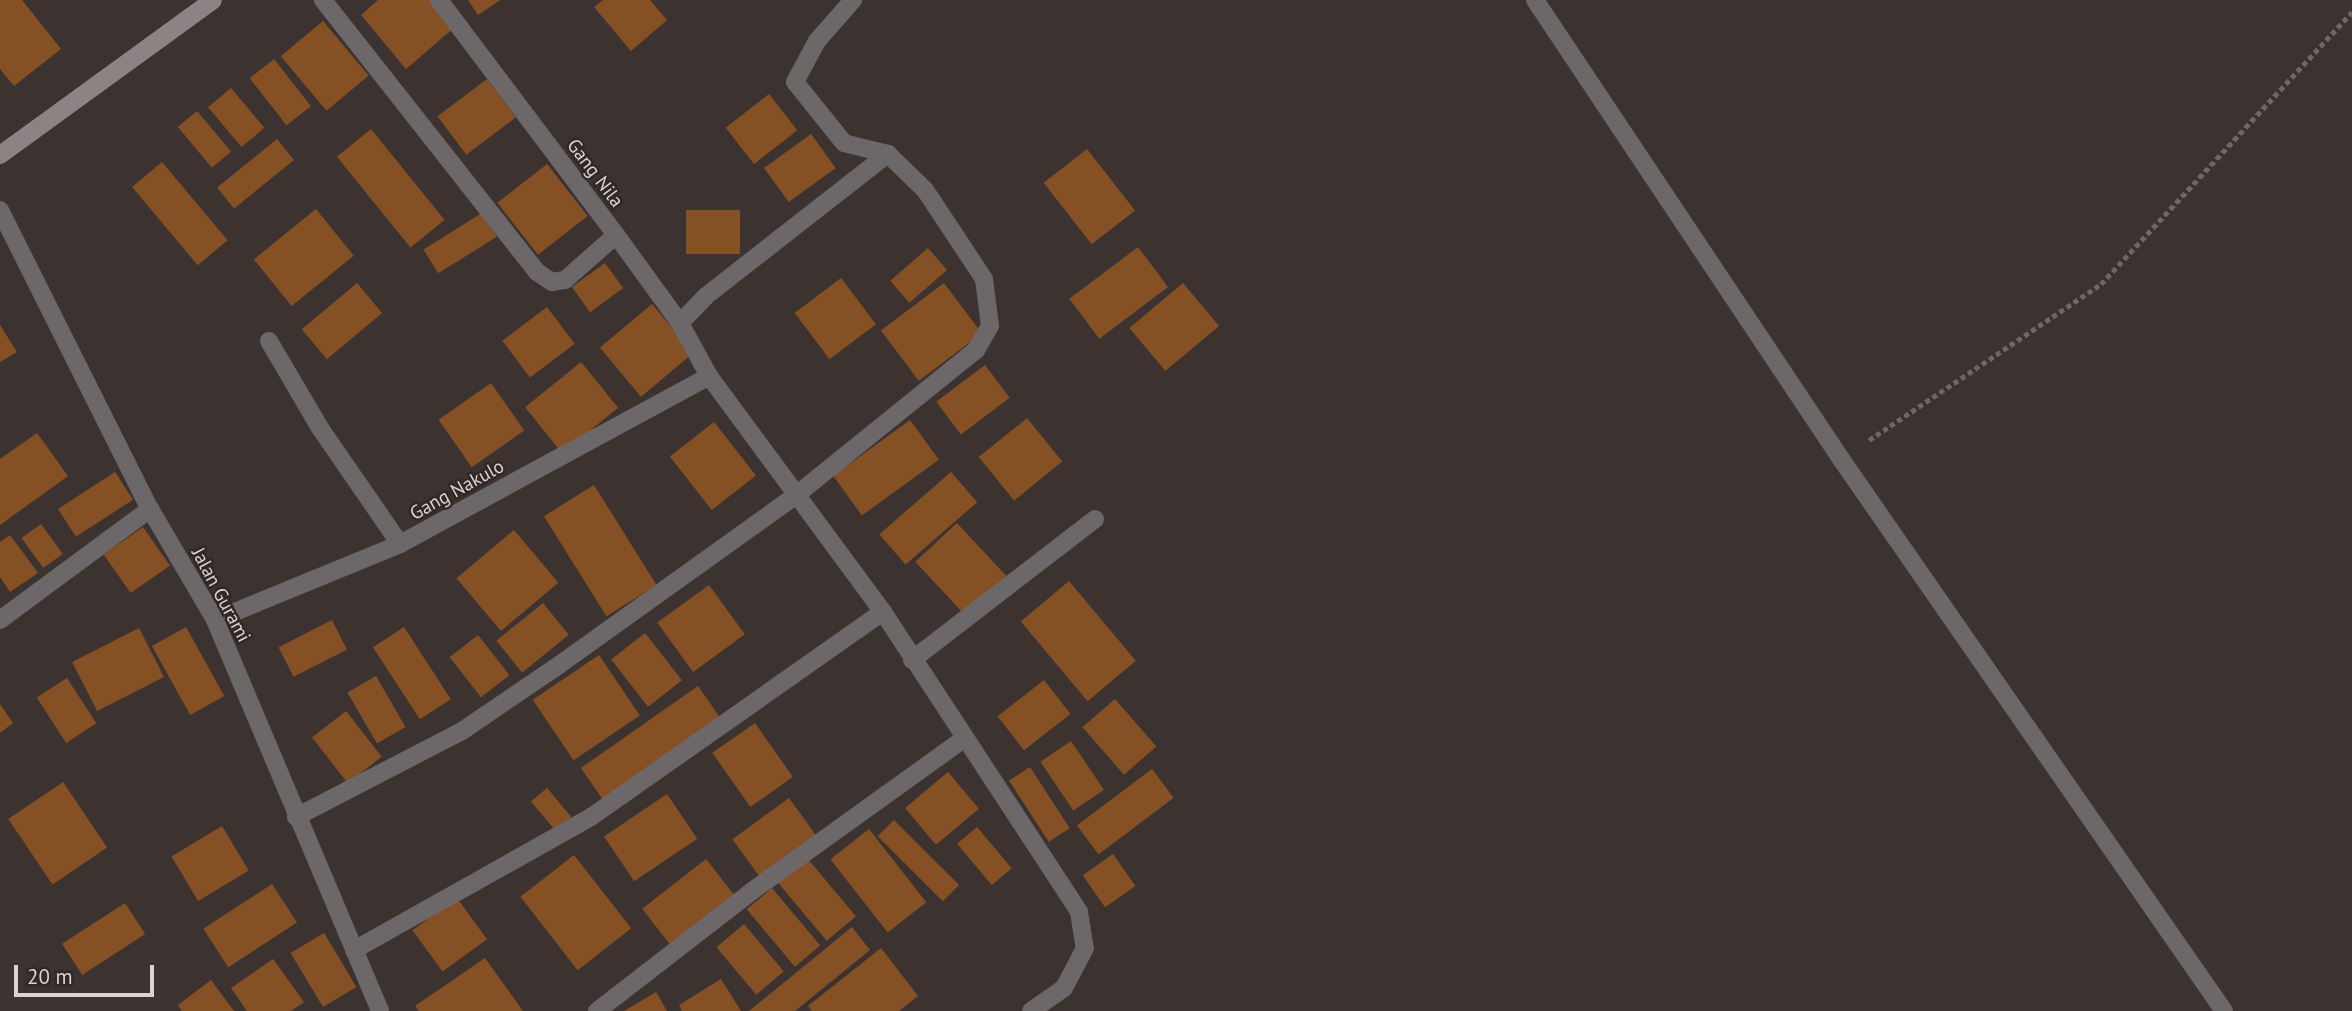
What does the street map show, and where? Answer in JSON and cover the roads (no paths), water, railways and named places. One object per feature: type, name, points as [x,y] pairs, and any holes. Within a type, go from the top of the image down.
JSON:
[{"type":"main road","points":[[0,155],[213,0]]},
{"type":"street","points":[[323,0],[537,272],[552,282],[565,280],[616,235]]},
{"type":"street","name":"Gang Nila","points":[[439,0],[680,323],[709,376],[883,612],[1079,912],[1085,948],[1064,988],[1031,1011]]},
{"type":"street","points":[[296,817],[462,731],[795,496],[976,350],[990,326],[990,301],[968,248],[925,190],[888,154],[844,143],[795,82],[817,41],[853,0]]},
{"type":"street","points":[[1535,0],[1841,459],[2224,1011]]},
{"type":"street","points":[[680,323],[706,296],[888,154]]},
{"type":"street","name":"Jalan Gurami","points":[[0,210],[150,509],[215,620],[380,1011]]},
{"type":"street","points":[[269,341],[320,428],[400,544]]},
{"type":"street","name":"Gang Nakulo","points":[[215,620],[400,544],[709,376]]},
{"type":"street","points":[[0,620],[150,509]]},
{"type":"street","points":[[912,660],[1095,519]]},
{"type":"street","points":[[355,950],[591,817],[883,612]]},
{"type":"street","points":[[597,1011],[752,891],[965,738]]}]
